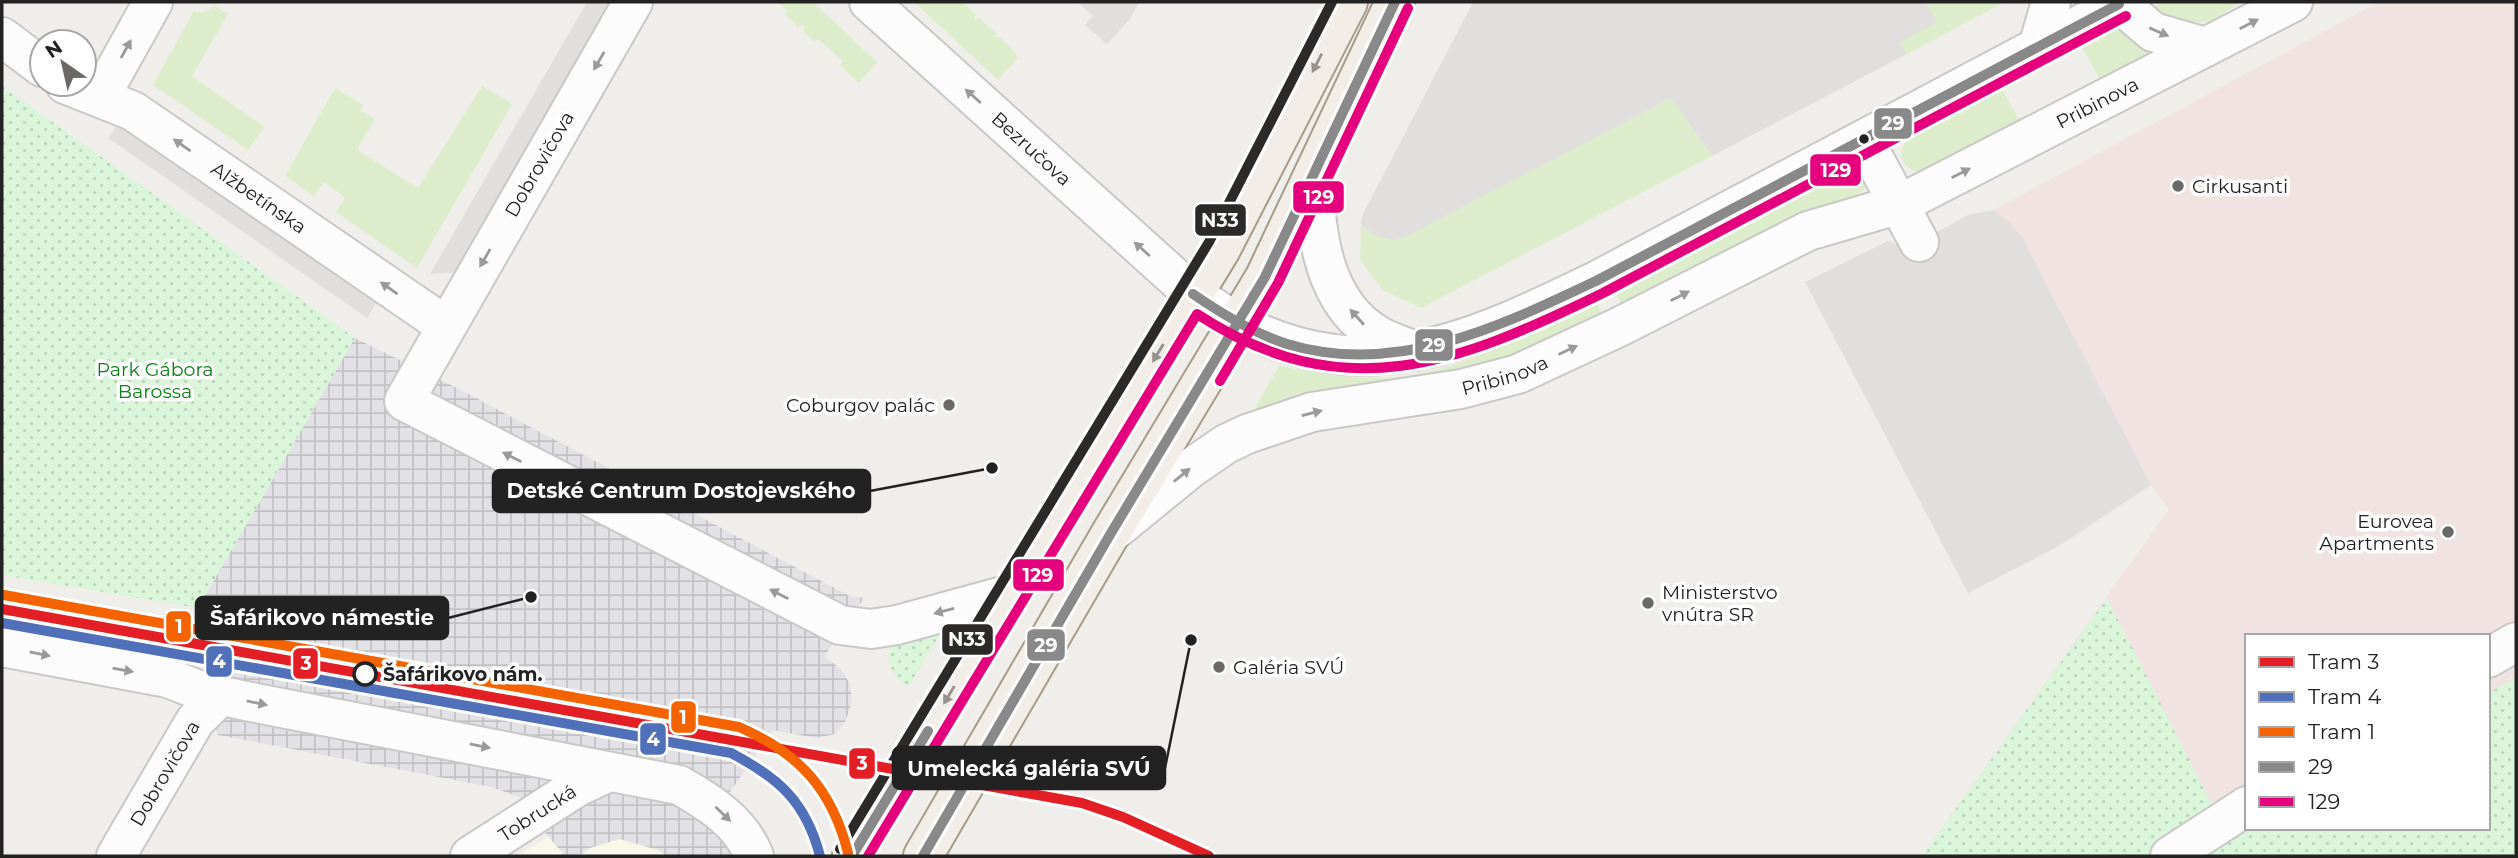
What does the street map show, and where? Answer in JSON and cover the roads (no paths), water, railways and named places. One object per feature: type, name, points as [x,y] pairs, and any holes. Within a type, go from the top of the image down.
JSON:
[{"type":"main road","points":[[852,856],[1221,249],[1348,2]]},
{"type":"main road","points":[[923,856],[1111,533],[1265,277],[1395,2]]},
{"type":"street","points":[[98,72],[153,2]]},
{"type":"street","name":"Dobrovičova","points":[[633,2],[404,401],[840,625],[871,629],[897,625],[1010,594]]},
{"type":"street","name":"Bezručova","points":[[869,2],[1193,294]]},
{"type":"street","points":[[2038,47],[2051,2]]},
{"type":"street","points":[[1193,294],[1238,323],[1278,339],[1338,355],[1367,357],[1462,341],[1521,318],[1597,281],[2120,2],[2153,32],[2205,47]]},
{"type":"street","name":"Pribinova","points":[[1111,533],[1191,468],[1226,444],[1247,434],[1312,412],[1461,389],[1518,374],[1619,327],[1808,231],[1900,204],[2293,2]]},
{"type":"street","points":[[2,37],[28,56]]},
{"type":"street","name":"Alžbetínska","points":[[98,97],[133,111],[446,327]]},
{"type":"street","points":[[1864,139],[1919,242]]},
{"type":"street","points":[[1313,177],[1316,222],[1322,256],[1331,281],[1349,309],[1366,327],[1380,337],[1415,351]]},
{"type":"street","points":[[2490,656],[2516,642]]},
{"type":"street","points":[[2,647],[168,678],[201,691],[679,785],[712,804],[735,826],[754,856]]},
{"type":"street","name":"Dobrovičova","points":[[116,856],[195,721],[221,695]]},
{"type":"street","name":"Tobrucká","points":[[470,856],[576,787],[609,772]]},
{"type":"street","points":[[2170,856],[2245,807]]},
{"type":"tram line","name":"1","points":[[4,595],[739,727],[779,749],[796,761],[810,776],[833,810],[848,853]]},
{"type":"tram line","name":"3","points":[[2,609],[1082,803],[1123,817],[1209,856]]},
{"type":"tram line","name":"4","points":[[2,623],[731,753],[777,782],[788,794],[807,821],[820,856]]},
{"type":"place","name":"Cirkusanti","points":[[2178,186]]},
{"type":"place","name":"Coburgov palác","points":[[949,405]]},
{"type":"place","name":"Detské Centrum Dostojevského","points":[[992,468]]},
{"type":"place","name":"Eurovea Apartments","points":[[2448,532]]},
{"type":"place","name":"Šafárikovo námestie","points":[[531,597]]},
{"type":"place","name":"Ministerstvo vnútra SR","points":[[1648,603]]},
{"type":"place","name":"Umelecká galéria SVÚ","points":[[1191,640]]},
{"type":"place","name":"Galéria SVÚ","points":[[1219,667]]},
{"type":"place","name":"Šafárikovo nám.","points":[[365,674]]},
{"type":"park label","name":"Park Gábora Barossa","points":[[155,380]]}]
